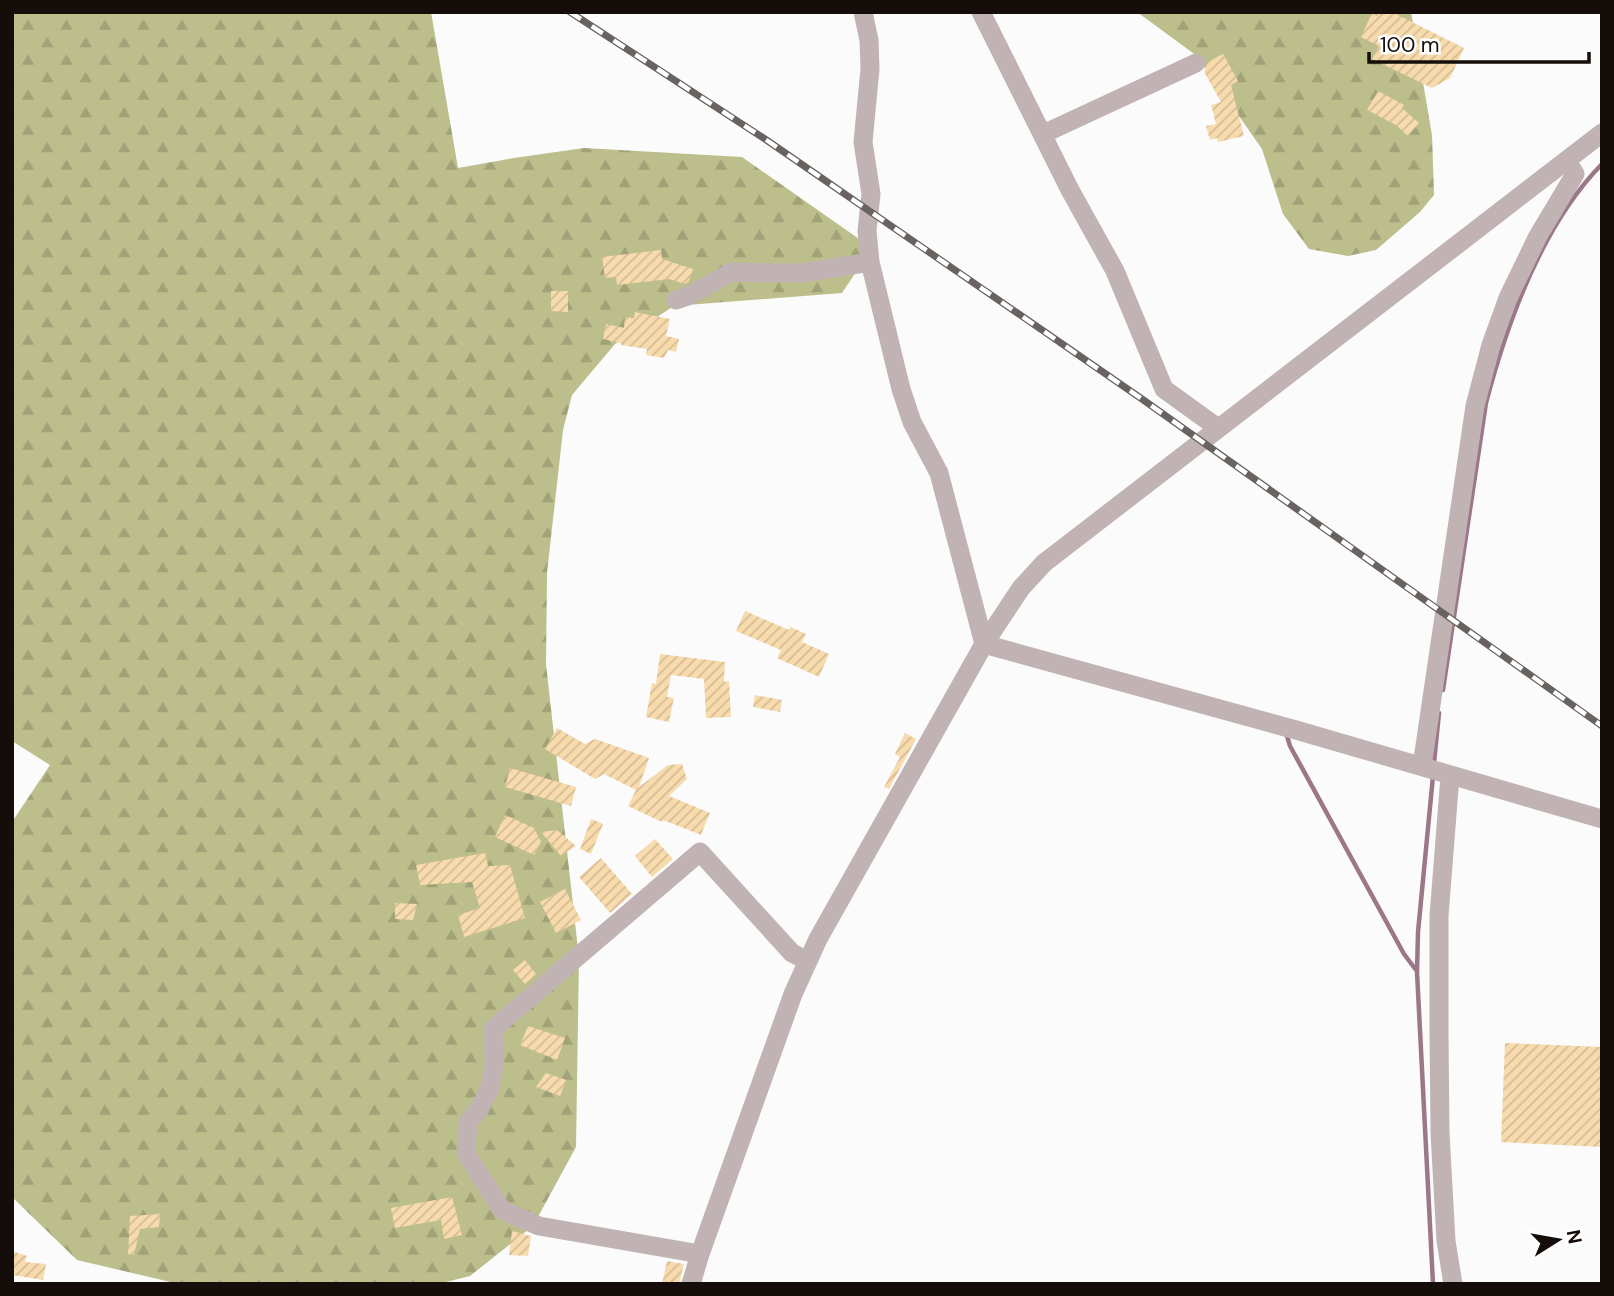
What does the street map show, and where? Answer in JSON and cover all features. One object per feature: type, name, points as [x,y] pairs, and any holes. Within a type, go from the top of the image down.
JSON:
[{"type":"street","points":[[863,12],[870,69],[863,142],[871,194],[867,231],[870,262],[901,389],[912,422],[939,473],[984,644]]},
{"type":"street","points":[[981,12],[1070,190],[1115,271],[1164,389],[1218,428]]},
{"type":"street","points":[[1043,134],[1196,63]]},
{"type":"street","points":[[691,1284],[793,994],[808,961],[984,644],[1021,588],[1044,563],[1602,133]]},
{"type":"street","points":[[1453,1284],[1446,1241],[1440,1133],[1436,771],[1475,406],[1490,345],[1508,298],[1538,236],[1575,174],[1567,161]]},
{"type":"street","points":[[676,300],[732,272],[802,273],[870,262]]},
{"type":"street","points":[[984,644],[1602,819]]},
{"type":"street","points":[[700,1254],[538,1226],[502,1210],[466,1153],[468,1122],[480,1108],[490,1088],[494,1063],[493,1029],[701,852],[792,953],[808,961]]},
{"type":"green space","points":[[12,12],[431,12],[458,168],[584,148],[742,157],[872,248],[842,293],[674,306],[615,344],[572,395],[563,430],[547,573],[546,664],[579,958],[576,1147],[533,1226],[470,1276],[438,1284],[179,1284],[77,1260],[12,1197],[12,822],[50,765],[12,741]]},
{"type":"green space","points":[[1137,12],[1411,12],[1432,135],[1434,195],[1420,212],[1376,250],[1348,256],[1309,249],[1283,214],[1262,149],[1197,56]]},
{"type":"building","points":[[1379,12],[1392,12],[1464,48],[1450,78],[1432,88],[1372,59],[1379,46],[1361,37],[1372,13],[1377,16]]},
{"type":"building","points":[[1223,54],[1238,81],[1231,85],[1244,136],[1218,142],[1217,138],[1210,140],[1206,126],[1216,124],[1211,105],[1221,102],[1204,72],[1208,62]]},
{"type":"building","points":[[1378,91],[1404,105],[1402,108],[1419,123],[1408,136],[1396,125],[1367,110]]},
{"type":"building","points":[[661,250],[662,259],[693,269],[689,281],[685,284],[669,279],[617,285],[616,277],[605,278],[602,257]]},
{"type":"building","points":[[551,291],[568,291],[568,312],[551,311]]},
{"type":"building","points":[[635,312],[670,319],[666,336],[679,339],[676,352],[668,350],[664,358],[646,355],[647,349],[603,339],[606,324],[624,328],[625,317],[634,318]]},
{"type":"building","points":[[745,611],[789,630],[791,627],[806,634],[802,642],[829,654],[819,677],[777,658],[781,650],[736,631]]},
{"type":"building","points":[[660,654],[725,662],[724,682],[729,681],[731,717],[706,718],[704,679],[671,675],[667,697],[674,698],[669,722],[646,717],[652,683],[656,684]]},
{"type":"building","points":[[755,695],[782,700],[780,712],[753,707]]},
{"type":"building","points":[[557,728],[585,744],[595,739],[649,758],[639,787],[668,765],[682,764],[687,779],[669,796],[710,813],[701,835],[663,820],[662,822],[628,806],[636,790],[604,774],[595,779],[545,749]]},
{"type":"building","points":[[905,733],[916,739],[889,789],[884,787],[900,757],[895,754]]},
{"type":"building","points":[[510,768],[576,787],[571,806],[505,787]]},
{"type":"building","points":[[505,815],[534,828],[541,842],[534,855],[495,837]]},
{"type":"building","points":[[591,819],[603,824],[591,854],[580,849]]},
{"type":"building","points":[[557,830],[576,846],[561,856],[541,832]]},
{"type":"building","points":[[655,839],[673,859],[652,877],[635,856]]},
{"type":"building","points":[[485,853],[488,866],[510,865],[525,918],[464,937],[458,915],[480,908],[472,882],[420,885],[416,865]]},
{"type":"building","points":[[601,858],[632,894],[610,913],[579,877]]},
{"type":"building","points":[[565,889],[581,920],[556,933],[540,902]]},
{"type":"building","points":[[395,903],[417,904],[413,920],[395,919]]},
{"type":"building","points":[[525,960],[536,974],[525,984],[513,970]]},
{"type":"building","points":[[528,1026],[565,1038],[557,1060],[520,1045]]},
{"type":"building","points":[[1505,1043],[1602,1047],[1602,1147],[1501,1142]]},
{"type":"building","points":[[546,1073],[566,1080],[560,1096],[536,1087]]},
{"type":"building","points":[[452,1197],[462,1235],[444,1239],[441,1220],[395,1228],[391,1208]]},
{"type":"building","points":[[160,1214],[159,1227],[140,1229],[134,1255],[128,1254],[130,1216]]},
{"type":"building","points":[[512,1231],[531,1236],[528,1256],[509,1255]]},
{"type":"building","points":[[12,1251],[27,1256],[25,1262],[46,1264],[43,1280],[12,1275]]},
{"type":"building","points":[[667,1261],[684,1264],[679,1284],[662,1284]]},
{"type":"waterway","points":[[1443,690],[1486,403],[1495,372],[1516,308],[1545,245],[1562,215],[1602,164]]},
{"type":"waterway","points":[[1434,763],[1439,713]]},
{"type":"waterway","points":[[1287,736],[1404,954],[1416,970]]},
{"type":"waterway","points":[[1433,776],[1418,932],[1417,972],[1433,1284]]},
{"type":"railway","points":[[570,12],[765,139],[1142,399],[1602,726]]}]
